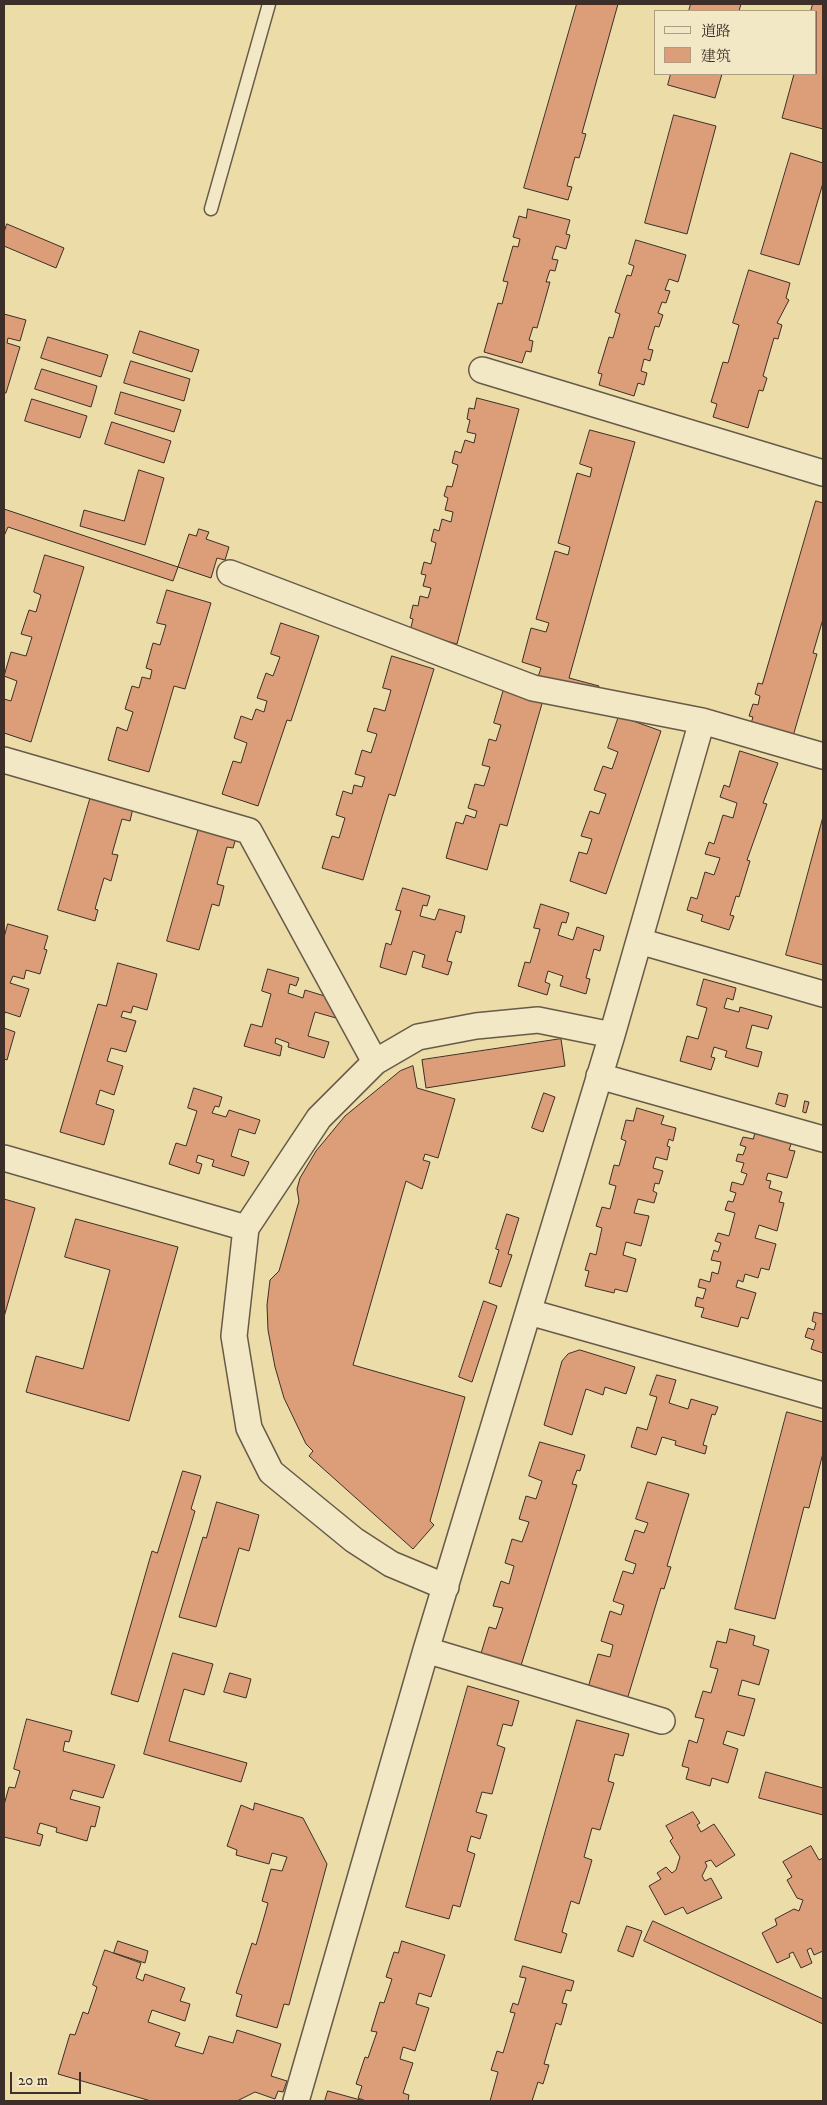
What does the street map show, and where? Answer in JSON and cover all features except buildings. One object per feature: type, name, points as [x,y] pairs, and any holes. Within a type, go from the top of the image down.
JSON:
[{"type":"street","points":[[482,370],[823,473]]},
{"type":"street","points":[[230,573],[533,688],[702,721],[823,756]]},
{"type":"street","points":[[296,2101],[426,1650],[529,1312],[598,1076],[612,1035],[702,721]]},
{"type":"street","points":[[4,760],[249,831],[375,1062]]},
{"type":"street","points":[[639,941],[823,994]]},
{"type":"street","points":[[446,1587],[390,1564],[354,1540],[271,1472],[249,1428],[234,1336],[246,1228],[318,1118],[375,1062],[418,1037],[476,1026],[538,1020],[612,1035]]},
{"type":"street","points":[[598,1076],[823,1139]]},
{"type":"street","points":[[4,1158],[246,1228]]},
{"type":"street","points":[[529,1312],[823,1396]]},
{"type":"street","points":[[426,1650],[662,1721]]},
{"type":"lane","points":[[211,210],[269,4]]}]
